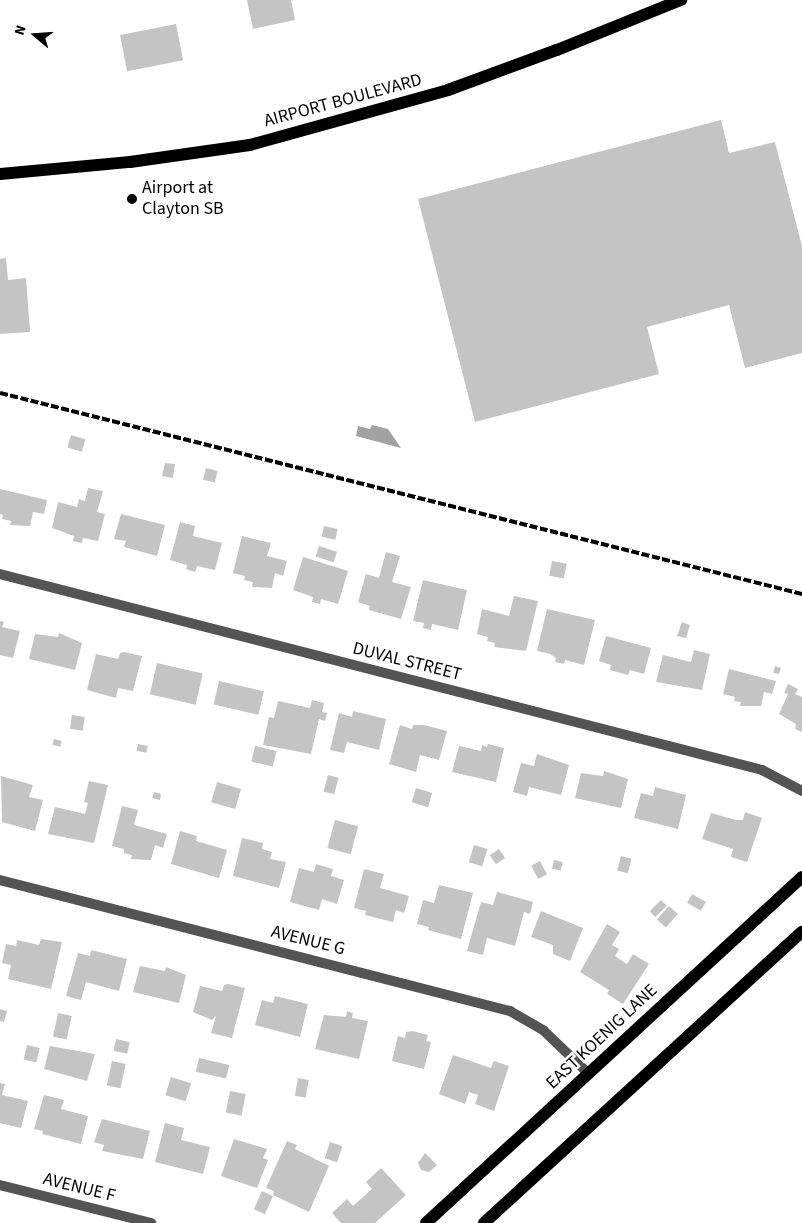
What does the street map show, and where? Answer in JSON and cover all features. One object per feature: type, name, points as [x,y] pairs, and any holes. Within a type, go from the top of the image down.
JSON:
[{"type":"main road","name":"AIRPORT BOULEVARD","points":[[0,174],[130,162],[258,143],[448,90],[681,0]]},
{"type":"main road","name":"EAST KOENIG LANE","points":[[426,1223],[802,877]]},
{"type":"main road","points":[[484,1223],[802,932]]},
{"type":"street","name":"DUVAL STREET","points":[[0,574],[762,770],[802,791]]},
{"type":"street","name":"AVENUE G","points":[[0,880],[510,1011],[544,1031],[588,1074]]},
{"type":"street","name":"AVENUE F","points":[[0,1185],[151,1223]]},
{"type":"shaded area","points":[[372,425],[388,429],[401,448],[356,436],[358,426],[370,429]]},
{"type":"building","points":[[247,0],[291,0],[295,20],[253,29]]},
{"type":"building","points":[[176,24],[183,60],[127,71],[120,35]]},
{"type":"building","points":[[721,120],[729,153],[775,142],[802,246],[802,353],[745,368],[729,305],[647,327],[659,374],[475,422],[418,199]]},
{"type":"building","points":[[6,258],[8,280],[26,278],[30,332],[0,334],[0,259]]},
{"type":"building","points":[[71,435],[85,439],[82,452],[67,447]]},
{"type":"building","points":[[165,463],[175,464],[173,478],[162,476]]},
{"type":"building","points":[[206,468],[218,471],[215,483],[203,480]]},
{"type":"building","points":[[88,488],[103,491],[97,512],[105,514],[98,541],[83,538],[82,543],[73,541],[74,536],[52,528],[58,502],[77,507],[79,499],[85,501]]},
{"type":"building","points":[[0,489],[47,500],[44,514],[33,512],[30,526],[10,525],[11,521],[2,519],[3,515],[0,514]]},
{"type":"building","points":[[121,514],[165,525],[157,556],[124,547],[126,541],[114,539]]},
{"type":"building","points":[[180,522],[195,526],[193,536],[222,543],[215,570],[197,566],[195,572],[186,569],[187,565],[170,560]]},
{"type":"building","points":[[324,526],[338,529],[335,540],[322,537]]},
{"type":"building","points":[[242,536],[271,543],[267,556],[287,561],[283,576],[275,573],[272,588],[252,587],[253,582],[244,580],[245,576],[233,573]]},
{"type":"building","points":[[319,546],[337,552],[334,562],[316,556]]},
{"type":"building","points":[[386,552],[400,556],[392,582],[411,587],[401,619],[369,610],[370,606],[358,602],[366,574],[379,578]]},
{"type":"building","points":[[303,557],[348,571],[338,604],[321,599],[320,604],[312,602],[313,597],[293,590]]},
{"type":"building","points":[[552,561],[567,564],[564,579],[549,576]]},
{"type":"building","points":[[423,580],[467,590],[458,630],[432,624],[431,630],[423,628],[424,623],[413,621]]},
{"type":"building","points":[[514,596],[538,601],[526,651],[494,647],[495,643],[487,641],[488,637],[477,634],[482,609],[509,616]]},
{"type":"building","points":[[547,609],[595,620],[584,665],[565,660],[564,664],[555,662],[556,658],[550,654],[537,651]]},
{"type":"building","points":[[0,621],[4,622],[2,627],[20,631],[13,658],[0,655]]},
{"type":"building","points":[[682,622],[690,625],[686,638],[677,636]]},
{"type":"building","points":[[59,633],[82,643],[75,670],[29,659],[35,634],[58,637]]},
{"type":"building","points":[[606,636],[651,648],[644,674],[630,670],[628,675],[610,670],[611,665],[599,661]]},
{"type":"building","points":[[694,650],[710,654],[702,690],[656,682],[663,655],[691,662]]},
{"type":"building","points":[[124,652],[142,656],[133,691],[118,688],[116,698],[87,690],[96,654],[118,659],[120,653]]},
{"type":"building","points":[[157,663],[203,674],[196,705],[150,694]]},
{"type":"building","points":[[775,666],[781,668],[779,674],[773,673]]},
{"type":"building","points":[[729,669],[776,681],[772,694],[764,692],[761,706],[740,706],[741,702],[734,701],[735,697],[723,694]]},
{"type":"building","points":[[219,681],[264,691],[258,715],[214,704]]},
{"type":"building","points":[[788,684],[798,689],[795,694],[802,697],[802,732],[795,729],[796,724],[779,714],[788,694],[784,693]]},
{"type":"building","points":[[312,700],[324,703],[322,712],[327,713],[325,721],[319,719],[311,754],[263,745],[269,717],[274,718],[278,701],[310,708]]},
{"type":"building","points":[[353,711],[386,719],[379,750],[347,742],[344,753],[330,750],[339,713],[352,717]]},
{"type":"building","points":[[72,715],[85,717],[83,731],[70,729]]},
{"type":"building","points":[[400,725],[412,729],[413,725],[424,725],[447,731],[439,760],[420,755],[416,772],[389,764]]},
{"type":"building","points":[[54,739],[62,741],[60,747],[53,745]]},
{"type":"building","points":[[138,744],[148,746],[146,753],[137,751]]},
{"type":"building","points":[[488,744],[504,748],[496,782],[452,772],[459,746],[481,751],[482,745],[487,747]]},
{"type":"building","points":[[255,746],[276,751],[273,767],[251,762]]},
{"type":"building","points":[[537,754],[569,765],[561,795],[529,787],[527,796],[513,792],[521,763],[534,766]]},
{"type":"building","points":[[604,771],[628,779],[621,808],[575,798],[581,773],[603,776]]},
{"type":"building","points":[[328,775],[339,778],[334,794],[324,791]]},
{"type":"building","points":[[1,776],[33,785],[29,797],[43,800],[35,831],[2,822]]},
{"type":"building","points":[[89,781],[108,785],[94,843],[48,834],[55,807],[85,814],[88,803],[84,802]]},
{"type":"building","points":[[217,782],[241,789],[235,809],[211,802]]},
{"type":"building","points":[[655,787],[686,795],[678,829],[634,818],[641,793],[653,796]]},
{"type":"building","points":[[416,788],[432,793],[428,807],[412,802]]},
{"type":"building","points":[[154,792],[161,794],[160,800],[152,798]]},
{"type":"building","points":[[122,806],[138,810],[134,825],[167,834],[163,848],[155,845],[151,860],[131,859],[132,855],[124,853],[124,849],[112,846]]},
{"type":"building","points":[[745,812],[762,818],[747,862],[731,857],[733,849],[702,839],[711,813],[743,820]]},
{"type":"building","points":[[335,820],[358,826],[351,854],[327,848]]},
{"type":"building","points":[[180,831],[197,836],[196,841],[227,850],[219,878],[171,864]]},
{"type":"building","points":[[242,838],[263,843],[262,849],[272,852],[270,859],[286,862],[279,888],[233,876]]},
{"type":"building","points":[[474,845],[487,849],[482,866],[469,862]]},
{"type":"building","points":[[499,849],[505,858],[496,864],[490,855]]},
{"type":"building","points":[[621,856],[632,859],[628,873],[617,870]]},
{"type":"building","points":[[554,860],[563,862],[561,871],[552,869]]},
{"type":"building","points":[[540,861],[547,874],[538,879],[531,866]]},
{"type":"building","points":[[316,864],[333,869],[331,876],[344,880],[337,904],[322,899],[319,910],[290,902],[299,868],[314,872]]},
{"type":"building","points":[[364,869],[384,874],[380,888],[409,896],[404,913],[396,910],[393,922],[365,915],[366,911],[354,908]]},
{"type":"building","points":[[439,885],[473,893],[461,939],[428,930],[429,927],[417,924],[423,900],[434,903]]},
{"type":"building","points":[[497,892],[533,902],[530,914],[524,912],[515,946],[487,938],[483,955],[467,951],[481,902],[493,905]]},
{"type":"building","points":[[692,894],[706,902],[701,911],[687,903]]},
{"type":"building","points":[[661,900],[667,906],[655,917],[650,911]]},
{"type":"building","points":[[669,906],[678,914],[666,927],[657,919]]},
{"type":"building","points":[[541,911],[583,928],[570,961],[553,954],[553,945],[531,937]]},
{"type":"building","points":[[607,924],[620,932],[612,945],[619,949],[615,956],[627,964],[633,954],[649,964],[623,1004],[607,994],[609,990],[580,972]]},
{"type":"building","points":[[41,939],[62,942],[51,989],[8,979],[11,965],[2,963],[6,944],[16,946],[17,940],[39,945]]},
{"type":"building","points":[[91,950],[127,959],[119,991],[86,982],[81,1000],[66,996],[78,953],[90,956]]},
{"type":"building","points":[[140,966],[165,971],[166,967],[186,975],[179,1003],[133,992]]},
{"type":"building","points":[[228,984],[245,988],[232,1038],[211,1033],[216,1016],[212,1020],[193,1012],[200,986],[222,991],[224,985]]},
{"type":"building","points":[[275,996],[308,1004],[300,1037],[255,1025],[262,1000],[273,1003]]},
{"type":"building","points":[[0,1009],[7,1011],[4,1022],[0,1021]]},
{"type":"building","points":[[347,1011],[353,1013],[352,1018],[368,1021],[359,1059],[315,1049],[324,1015],[346,1017]]},
{"type":"building","points":[[58,1013],[72,1016],[67,1039],[53,1036]]},
{"type":"building","points":[[412,1031],[428,1035],[426,1041],[431,1042],[424,1069],[392,1061],[398,1036],[405,1038],[406,1032]]},
{"type":"building","points":[[116,1039],[130,1042],[127,1054],[114,1051]]},
{"type":"building","points":[[27,1045],[40,1048],[36,1063],[24,1060]]},
{"type":"building","points":[[50,1046],[95,1054],[87,1081],[44,1069]]},
{"type":"building","points":[[453,1055],[491,1068],[494,1061],[509,1066],[494,1111],[475,1104],[478,1095],[469,1092],[465,1104],[439,1094]]},
{"type":"building","points":[[199,1058],[229,1065],[226,1079],[196,1072]]},
{"type":"building","points":[[112,1061],[126,1064],[120,1088],[107,1085]]},
{"type":"building","points":[[171,1077],[191,1083],[186,1101],[165,1095]]},
{"type":"building","points":[[298,1078],[309,1080],[306,1098],[295,1096]]},
{"type":"building","points":[[0,1083],[5,1084],[2,1095],[28,1101],[21,1128],[0,1123]]},
{"type":"building","points":[[230,1091],[246,1094],[242,1116],[226,1113]]},
{"type":"building","points":[[44,1095],[64,1100],[61,1109],[88,1116],[81,1144],[42,1134],[43,1131],[34,1129]]},
{"type":"building","points":[[102,1119],[150,1131],[143,1159],[102,1151],[104,1145],[94,1142]]},
{"type":"building","points":[[165,1123],[184,1128],[181,1140],[210,1147],[203,1174],[155,1162]]},
{"type":"building","points":[[234,1139],[267,1149],[263,1158],[268,1160],[257,1188],[221,1176]]},
{"type":"building","points":[[287,1141],[297,1145],[295,1149],[329,1166],[309,1212],[273,1195],[274,1191],[266,1188]]},
{"type":"building","points":[[330,1142],[342,1146],[337,1162],[325,1158]]},
{"type":"building","points":[[425,1153],[437,1165],[429,1172],[421,1170],[418,1163]]},
{"type":"building","points":[[381,1168],[406,1195],[375,1223],[341,1223],[332,1213],[347,1199],[353,1206],[372,1189],[366,1182]]},
{"type":"building","points":[[262,1191],[273,1196],[265,1214],[254,1209]]},
{"type":"railway","points":[[0,393],[802,594]]},
{"type":"place","name":"Airport at Clayton SB","points":[[132,199]]}]
